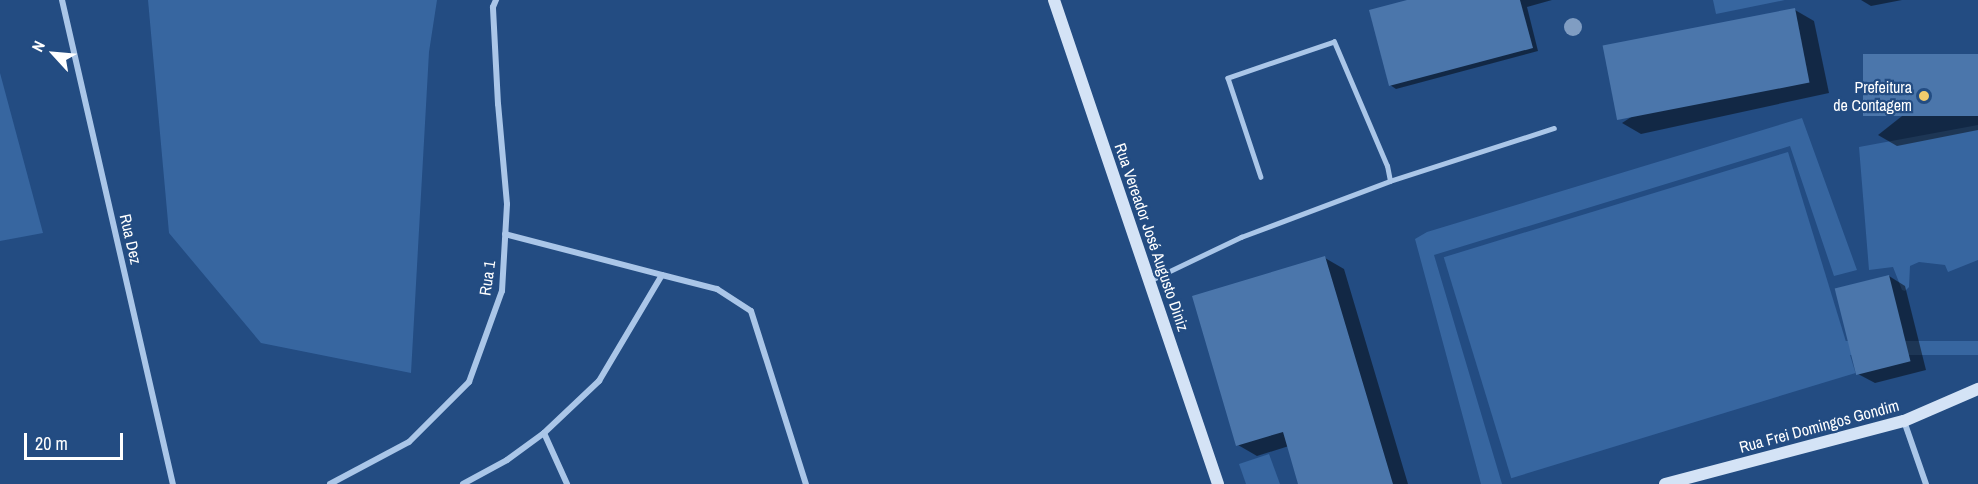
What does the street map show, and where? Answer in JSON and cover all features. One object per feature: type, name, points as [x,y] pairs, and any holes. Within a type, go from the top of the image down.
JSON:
[{"type":"street","name":"Rua Dez","points":[[62,0],[173,484]]},
{"type":"street","name":"Rua 1","points":[[330,484],[409,442],[469,382],[502,291],[507,204],[498,104],[494,7],[496,0]]},
{"type":"street","name":"Rua Vereador José Augusto Diniz","points":[[1054,0],[1218,484]]},
{"type":"street","points":[[505,234],[717,288],[751,311],[806,484]]},
{"type":"street","points":[[463,484],[507,460],[544,433],[599,381],[662,275]]},
{"type":"street","name":"Rua Frei Domingos Gondim","points":[[1665,484],[1904,421],[1978,388]]},
{"type":"street","points":[[1904,421],[1926,484]]},
{"type":"street","points":[[544,433],[567,484]]},
{"type":"lane","points":[[1261,177],[1228,78],[1334,42],[1387,166],[1390,181]]},
{"type":"lane","points":[[1149,281],[1241,237],[1390,181],[1554,128]]},
{"type":"shaded area","points":[[148,0],[437,0],[429,52],[411,373],[261,343],[169,233]]},
{"type":"shaded area","points":[[1713,0],[1785,0],[1716,14]]},
{"type":"shaded area","points":[[0,73],[43,233],[0,241]]},
{"type":"shaded area","points":[[1802,118],[1857,270],[1834,276],[1790,146],[1434,255],[1502,484],[1481,484],[1415,239],[1427,232]]},
{"type":"shaded area","points":[[1978,125],[1978,260],[1948,272],[1945,265],[1919,262],[1910,266],[1909,287],[1905,291],[1902,290],[1893,267],[1869,270],[1859,147]]},
{"type":"shaded area","points":[[1788,152],[1856,373],[1511,478],[1444,257]]},
{"type":"shaded area","points":[[1530,341],[1978,341],[1978,355],[1530,355]]},
{"type":"shaded area","points":[[1269,454],[1280,484],[1246,484],[1239,464]]},
{"type":"building","points":[[1407,0],[1520,0],[1533,48],[1389,86],[1369,10]]},
{"type":"building","points":[[1795,8],[1810,83],[1617,120],[1603,45]]},
{"type":"building","name":"Prefeitura de Contagem","points":[[1863,54],[1978,54],[1978,116],[1863,116]]},
{"type":"building","points":[[1325,256],[1393,484],[1298,484],[1283,432],[1236,446],[1192,296]]},
{"type":"building","points":[[1889,275],[1911,361],[1856,375],[1835,289]]},
{"type":"place","name":"Prefeitura de Contagem","points":[[1924,96]]}]
